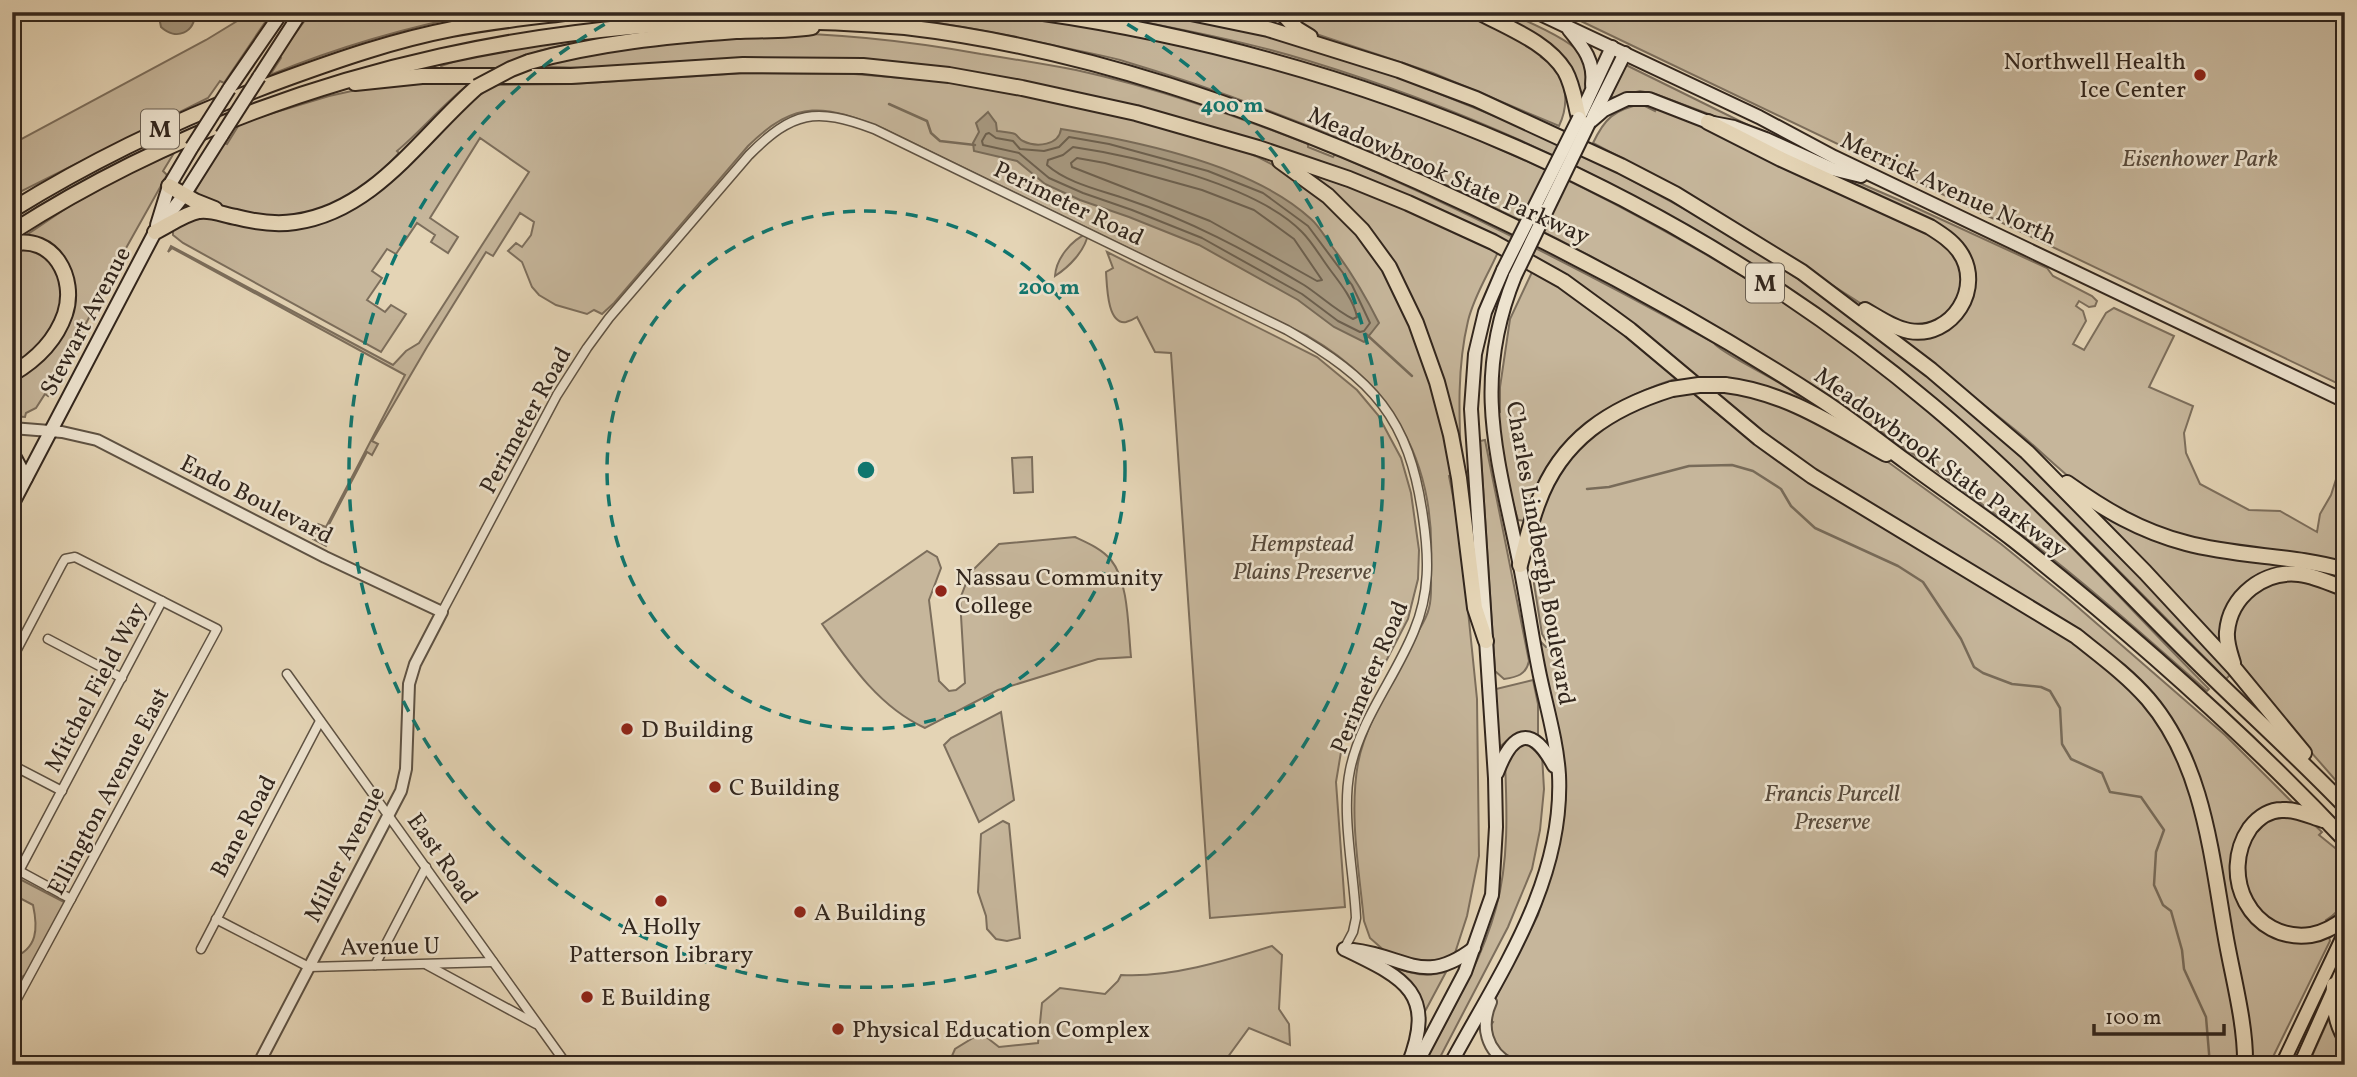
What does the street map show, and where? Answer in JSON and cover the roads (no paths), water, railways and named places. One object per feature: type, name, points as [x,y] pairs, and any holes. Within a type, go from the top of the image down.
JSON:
[{"type":"highway","points":[[523,18],[545,12]]},
{"type":"highway","name":"M","points":[[12,210],[120,149],[178,121],[327,63],[397,41],[453,29],[573,12]]},
{"type":"highway","name":"Meadowbrook State Parkway","points":[[1037,12],[1189,39],[1312,72],[1398,100],[1501,140],[1560,168],[1651,214],[1723,255],[1846,337],[1932,405],[1995,460],[2186,652],[2345,804]]},
{"type":"highway","points":[[1186,12],[1268,29],[1399,70],[1476,99],[1577,144],[1675,194],[1890,325],[1912,332],[1928,332],[1941,327],[1958,313],[1967,295],[1969,281],[1960,252],[1946,237],[1708,122]]},
{"type":"highway","points":[[1281,12],[1297,29],[1326,48]]},
{"type":"highway","points":[[1479,12],[1533,42],[1558,62],[1572,87],[1584,121]]},
{"type":"highway","name":"Meadowbrook State Parkway","points":[[12,232],[74,194],[158,151],[248,112],[398,63],[576,29],[703,19],[848,22],[974,38],[1098,64],[1211,99],[1350,152],[1512,224],[1670,308],[1821,400],[1875,436],[2012,539],[2108,617],[2223,718],[2345,840]]},
{"type":"highway","points":[[155,232],[199,211],[267,223],[317,217],[347,206],[373,188],[477,87],[529,62],[563,52],[603,45],[733,32],[801,29],[848,22]]},
{"type":"highway","points":[[320,87],[431,75],[571,76],[759,65],[863,66],[949,75],[1136,113],[1258,148],[1349,179],[1493,242],[1563,281],[1617,320],[1759,438],[1812,476],[2076,636],[2124,675],[2148,699],[2168,727],[2185,759],[2193,782],[2209,844],[2245,1065]]},
{"type":"highway","points":[[1258,148],[1315,186],[1352,218],[1385,261],[1408,304],[1431,363],[1451,436],[1463,502],[1475,608],[1486,641]]},
{"type":"highway","points":[[169,186],[236,217]]},
{"type":"highway","points":[[12,204],[34,196]]},
{"type":"highway","points":[[12,244],[32,242],[49,251],[62,266],[68,288],[67,307],[56,332],[38,355],[12,374]]},
{"type":"highway","points":[[1816,282],[1931,370],[2027,452],[2105,510],[2146,531],[2209,548],[2323,564],[2345,570]]},
{"type":"highway","points":[[1520,565],[1538,502],[1566,453],[1606,417],[1638,399],[1672,389],[1725,385],[1761,391],[1790,402],[1920,472]]},
{"type":"highway","points":[[2027,452],[2146,572],[2234,668],[2345,804]]},
{"type":"highway","points":[[2234,668],[2227,644],[2230,618],[2240,598],[2257,583],[2278,575],[2297,574],[2345,589]]},
{"type":"highway","points":[[2327,822],[2284,809],[2268,813],[2253,824],[2243,839],[2236,872],[2244,900],[2256,916],[2279,931],[2309,935],[2332,928],[2345,919]]},
{"type":"highway","points":[[2334,985],[2333,1002],[2345,1038]]},
{"type":"main road","name":"Stewart Avenue","points":[[155,232],[169,186],[229,89],[282,12]]},
{"type":"main road","name":"Stewart Avenue","points":[[12,505],[155,232],[184,195],[302,12]]},
{"type":"main road","name":"Merrick Avenue North","points":[[1536,12],[2345,401]]},
{"type":"main road","points":[[1566,27],[1586,50],[1592,66],[1590,95]]},
{"type":"main road","name":"Charles Lindbergh Boulevard","points":[[1584,121],[1590,95],[1618,50]]},
{"type":"main road","name":"Charles Lindbergh Boulevard","points":[[1416,1065],[1461,980],[1492,895],[1496,827],[1495,778],[1471,409],[1475,354],[1485,312],[1509,273],[1618,50]]},
{"type":"main road","points":[[1584,121],[1627,99],[1663,103],[1708,122],[1734,127],[1766,139],[1832,169],[1885,181]]},
{"type":"main road","name":"Charles Lindbergh Boulevard","points":[[1450,1065],[1529,919],[1547,871],[1556,822],[1559,776],[1520,565],[1500,474],[1490,394],[1491,366],[1509,273]]},
{"type":"main road","points":[[12,452],[26,478]]},
{"type":"main road","points":[[1495,778],[1507,749],[1522,738],[1534,740],[1540,745],[1559,776]]},
{"type":"main road","points":[[2282,1065],[2345,932]]},
{"type":"main road","points":[[1344,949],[1373,952],[1424,968],[1435,968],[1454,962],[1474,948]]},
{"type":"main road","points":[[1344,949],[1396,975],[1418,1005],[1419,1028],[1408,1065]]},
{"type":"main road","points":[[2300,1065],[2345,964]]},
{"type":"street","name":"Perimeter Road","points":[[442,612],[557,395],[608,318],[772,132],[785,124],[807,117],[823,115],[845,118],[874,129],[1323,350],[1351,372],[1378,399],[1397,425],[1414,465],[1428,549],[1428,569],[1423,605],[1414,632],[1368,721],[1354,752],[1349,773],[1348,817],[1355,906],[1344,949]]},
{"type":"street","name":"Endo Boulevard","points":[[12,428],[75,434],[108,445],[325,557],[442,612]]},
{"type":"street","points":[[12,659],[65,559],[75,557],[162,601]]},
{"type":"street","name":"Ellington Avenue East","points":[[12,1008],[217,629],[162,601]]},
{"type":"street","name":"Mitchel Field Way","points":[[71,899],[16,869],[62,791],[162,601]]},
{"type":"street","name":"Miller Avenue","points":[[258,1065],[401,791],[406,769],[409,684],[415,664],[442,612]]},
{"type":"street","points":[[48,639],[122,678]]},
{"type":"street","name":"East Road","points":[[288,674],[567,1065]]},
{"type":"street","name":"Bane Road","points":[[201,949],[320,720]]},
{"type":"street","name":"Mitchel Field Way","points":[[12,765],[62,791]]},
{"type":"street","points":[[375,965],[426,867]]},
{"type":"street","name":"Avenue U","points":[[216,919],[309,967],[493,962]]},
{"type":"street","points":[[424,964],[538,1025]]},
{"type":"street","points":[[1501,975],[1486,1013],[1485,1033],[1495,1051],[1511,1065]]},
{"type":"water","points":[[158,12],[195,12],[188,30],[173,34],[161,27]]},
{"type":"water","points":[[988,112],[996,123],[997,131],[1015,134],[1029,143],[1052,142],[1061,129],[1092,134],[1194,159],[1259,184],[1287,200],[1317,225],[1351,273],[1379,323],[1364,342],[1334,327],[1298,300],[1199,245],[1045,184],[1017,161],[974,151],[973,143],[979,132],[976,123]]},
{"type":"waterway","points":[[889,104],[927,121],[931,133],[940,141],[975,145]]},
{"type":"waterway","points":[[1366,334],[1412,376]]},
{"type":"waterway","points":[[1587,489],[1609,487],[1689,466],[1732,465],[1753,471],[1781,489],[1791,506],[1815,528],[1898,566],[1923,582],[1961,639],[1974,667],[2012,684],[2041,687],[2050,691],[2060,708],[2062,744],[2071,759],[2102,773],[2110,792],[2141,797],[2164,830],[2156,852],[2154,885],[2163,905],[2171,911],[2182,950],[2184,969],[2206,1017],[2210,1065]]},
{"type":"place","name":"Northwell Health Ice Center","points":[[2200,75]]},
{"type":"place","name":"Nassau Community College","points":[[941,591]]},
{"type":"place","name":"D Building","points":[[627,729]]},
{"type":"place","name":"C Building","points":[[715,787]]},
{"type":"place","name":"A Holly Patterson Library","points":[[661,901]]},
{"type":"place","name":"A Building","points":[[800,912]]},
{"type":"place","name":"E Building","points":[[587,997]]},
{"type":"place","name":"Physical Education Complex","points":[[838,1029]]},
{"type":"park label","name":"Eisenhower Park","points":[[2200,158]]},
{"type":"park label","name":"Hempstead Plains Preserve","points":[[1302,557]]},
{"type":"park label","name":"Francis Purcell Preserve","points":[[1832,807]]}]
